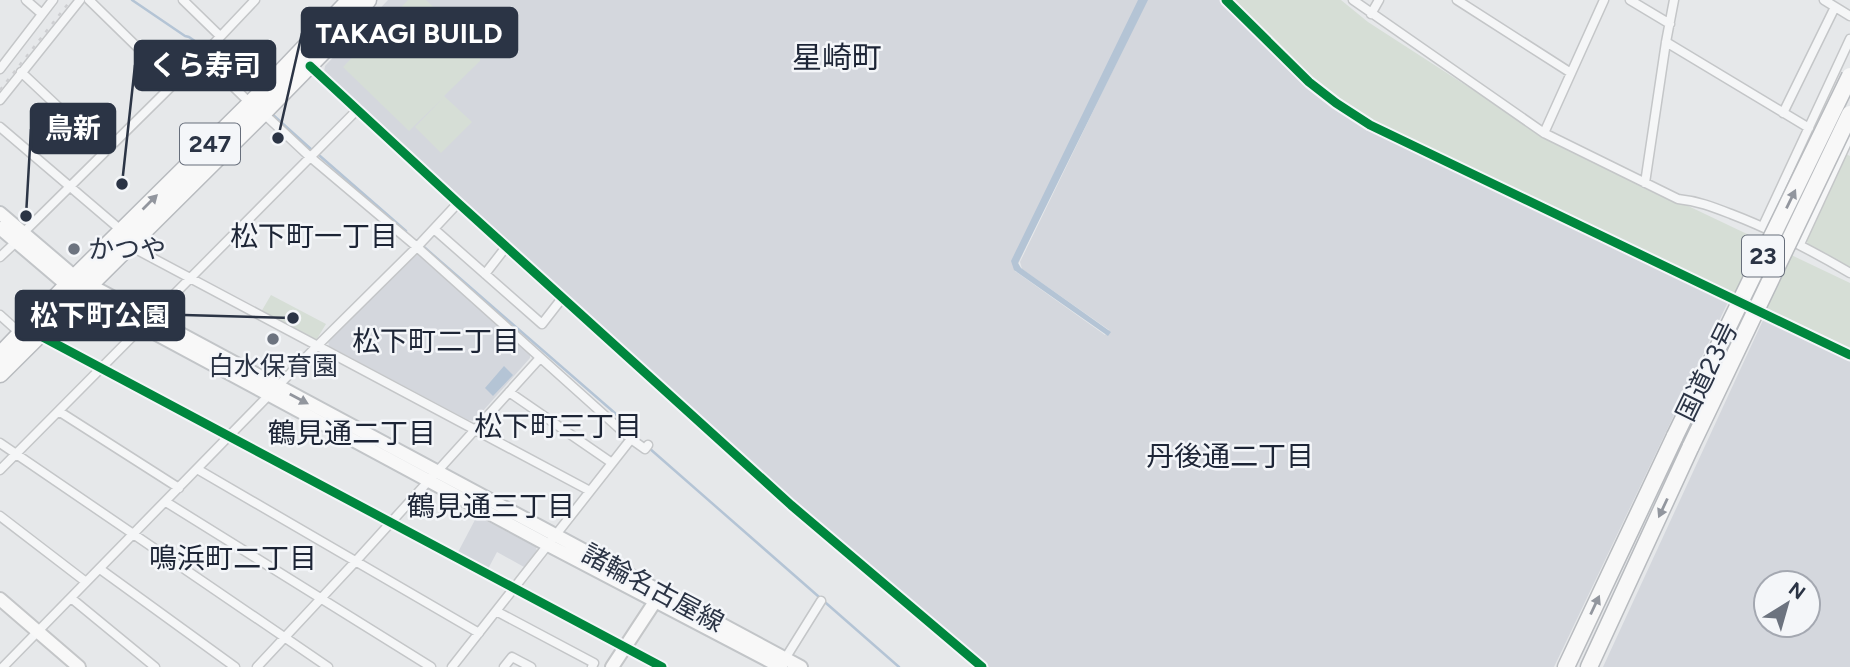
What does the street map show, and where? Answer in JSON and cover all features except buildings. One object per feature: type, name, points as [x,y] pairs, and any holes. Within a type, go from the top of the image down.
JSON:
[{"type":"highway","name":"247","points":[[345,7],[358,10],[368,0]]},
{"type":"highway","name":"247","points":[[258,103],[310,66],[345,7]]},
{"type":"highway","name":"247","points":[[0,355],[78,285],[125,238],[258,103],[345,7]]},
{"type":"highway","name":"国道23号","points":[[1566,667],[1850,76]]},
{"type":"highway","name":"国道23号","points":[[1589,667],[1850,114]]},
{"type":"highway","name":"247","points":[[0,374],[39,335],[78,285]]},
{"type":"main road","name":"諸輪名古屋線","points":[[0,213],[19,237],[78,285],[781,665],[801,667]]},
{"type":"main road","name":"諸輪名古屋線","points":[[0,228],[19,237]]},
{"type":"main road","points":[[612,667],[658,597]]},
{"type":"main road","points":[[0,599],[79,667]]},
{"type":"street","points":[[26,0],[42,14]]},
{"type":"street","points":[[0,69],[53,0]]},
{"type":"street","points":[[0,100],[80,0]]},
{"type":"street","points":[[89,0],[174,83]]},
{"type":"street","points":[[183,0],[220,36]]},
{"type":"street","points":[[0,257],[255,0]]},
{"type":"street","points":[[1226,0],[1309,82],[1370,125],[1850,355]]},
{"type":"street","points":[[1353,0],[1544,133],[1678,199],[1696,201],[1763,226],[1850,273]]},
{"type":"street","points":[[1371,14],[1379,0]]},
{"type":"street","points":[[1457,0],[1571,73]]},
{"type":"street","points":[[1544,133],[1604,0]]},
{"type":"street","points":[[1630,0],[1670,24]]},
{"type":"street","points":[[1645,183],[1674,0]]},
{"type":"street","points":[[1824,0],[1850,16]]},
{"type":"street","points":[[1783,113],[1835,7]]},
{"type":"street","points":[[1763,226],[1850,39]]},
{"type":"street","points":[[1666,42],[1810,128]]},
{"type":"street","points":[[212,45],[258,103]]},
{"type":"street","points":[[202,56],[258,103],[310,156],[417,247],[631,439],[647,446]]},
{"type":"street","points":[[310,66],[791,505],[982,667]]},
{"type":"street","points":[[21,72],[105,150]]},
{"type":"street","points":[[0,470],[358,109]]},
{"type":"street","points":[[0,127],[125,238],[190,277],[590,491]]},
{"type":"street","points":[[1800,244],[1847,148],[1850,136]]},
{"type":"street","points":[[4,665],[458,203]]},
{"type":"street","points":[[434,229],[542,324],[563,297]]},
{"type":"street","points":[[485,274],[506,247]]},
{"type":"street","points":[[0,315],[22,334]]},
{"type":"street","points":[[39,335],[662,667]]},
{"type":"street","points":[[257,667],[540,358]]},
{"type":"street","points":[[509,392],[612,463]]},
{"type":"street","points":[[60,412],[179,488]]},
{"type":"street","points":[[452,667],[631,439]]},
{"type":"street","points":[[0,443],[328,667]]},
{"type":"street","points":[[197,469],[479,633]]},
{"type":"street","points":[[166,502],[431,667]]},
{"type":"street","points":[[0,516],[86,582]]},
{"type":"street","points":[[100,569],[235,667]]},
{"type":"street","points":[[71,598],[155,667]]},
{"type":"street","points":[[781,665],[821,601]]},
{"type":"street","points":[[496,611],[594,663],[592,667]]},
{"type":"street","points":[[504,667],[512,657],[531,667]]},
{"type":"shaded area","points":[[388,0],[1139,0],[1015,271],[1105,335],[1109,330],[1022,269],[1020,262],[1147,0],[1220,0],[1307,84],[1334,107],[1369,129],[1728,302],[1554,667],[989,667],[788,496],[324,72],[325,66]]},
{"type":"shaded area","points":[[408,0],[426,0],[480,52],[480,61],[444,96],[472,122],[441,153],[415,127],[444,97],[409,131],[343,67]]},
{"type":"shaded area","points":[[1233,0],[1341,0],[1368,22],[1552,141],[1850,283],[1850,348],[1373,121],[1314,81]]},
{"type":"shaded area","points":[[1846,154],[1850,156],[1850,269],[1808,244],[1806,240]]},
{"type":"shaded area","points":[[418,252],[530,353],[530,358],[474,421],[329,346],[328,341]]},
{"type":"shaded area","points":[[271,295],[326,324],[315,342],[261,312]]},
{"type":"shaded area","points":[[1764,318],[1850,359],[1850,667],[1603,667]]},
{"type":"shaded area","points":[[477,516],[536,547],[537,551],[524,567],[497,552],[488,569],[457,554]]},
{"type":"water","points":[[1138,0],[1148,0],[1018,263],[1021,268],[1111,332],[1108,336],[1014,270],[1011,261]]},
{"type":"water","points":[[504,366],[513,375],[493,396],[485,388]]},
{"type":"waterway","points":[[132,0],[202,46]]},
{"type":"waterway","points":[[212,54],[248,88]]},
{"type":"waterway","points":[[272,114],[312,150]]},
{"type":"waterway","points":[[320,156],[406,231]]},
{"type":"waterway","points":[[424,247],[616,414],[622,425],[644,444]]},
{"type":"waterway","points":[[649,448],[899,667]]},
{"type":"railway","points":[[0,90],[71,0]]},
{"type":"cycle path","points":[[1226,0],[1309,82],[1370,125],[1850,355]]},
{"type":"cycle path","points":[[310,66],[791,505],[982,667]]},
{"type":"cycle path","points":[[39,335],[662,667]]},
{"type":"place","name":"TAKAGI BUILD","points":[[278,138]]},
{"type":"place","name":"くら寿司","points":[[122,184]]},
{"type":"place","name":"鳥新","points":[[26,216]]},
{"type":"place","name":"かつや","points":[[74,249]]},
{"type":"place","name":"松下町公園","points":[[293,318]]},
{"type":"place","name":"白水保育園","points":[[273,339]]},
{"type":"district","name":"星崎町","points":[[837,58]]},
{"type":"district","name":"松下町一丁目","points":[[314,236]]},
{"type":"district","name":"松下町二丁目","points":[[436,341]]},
{"type":"district","name":"松下町三丁目","points":[[558,426]]},
{"type":"district","name":"鶴見通二丁目","points":[[352,433]]},
{"type":"district","name":"丹後通二丁目","points":[[1230,456]]},
{"type":"district","name":"鶴見通三丁目","points":[[491,506]]},
{"type":"district","name":"鳴浜町二丁目","points":[[233,558]]}]
